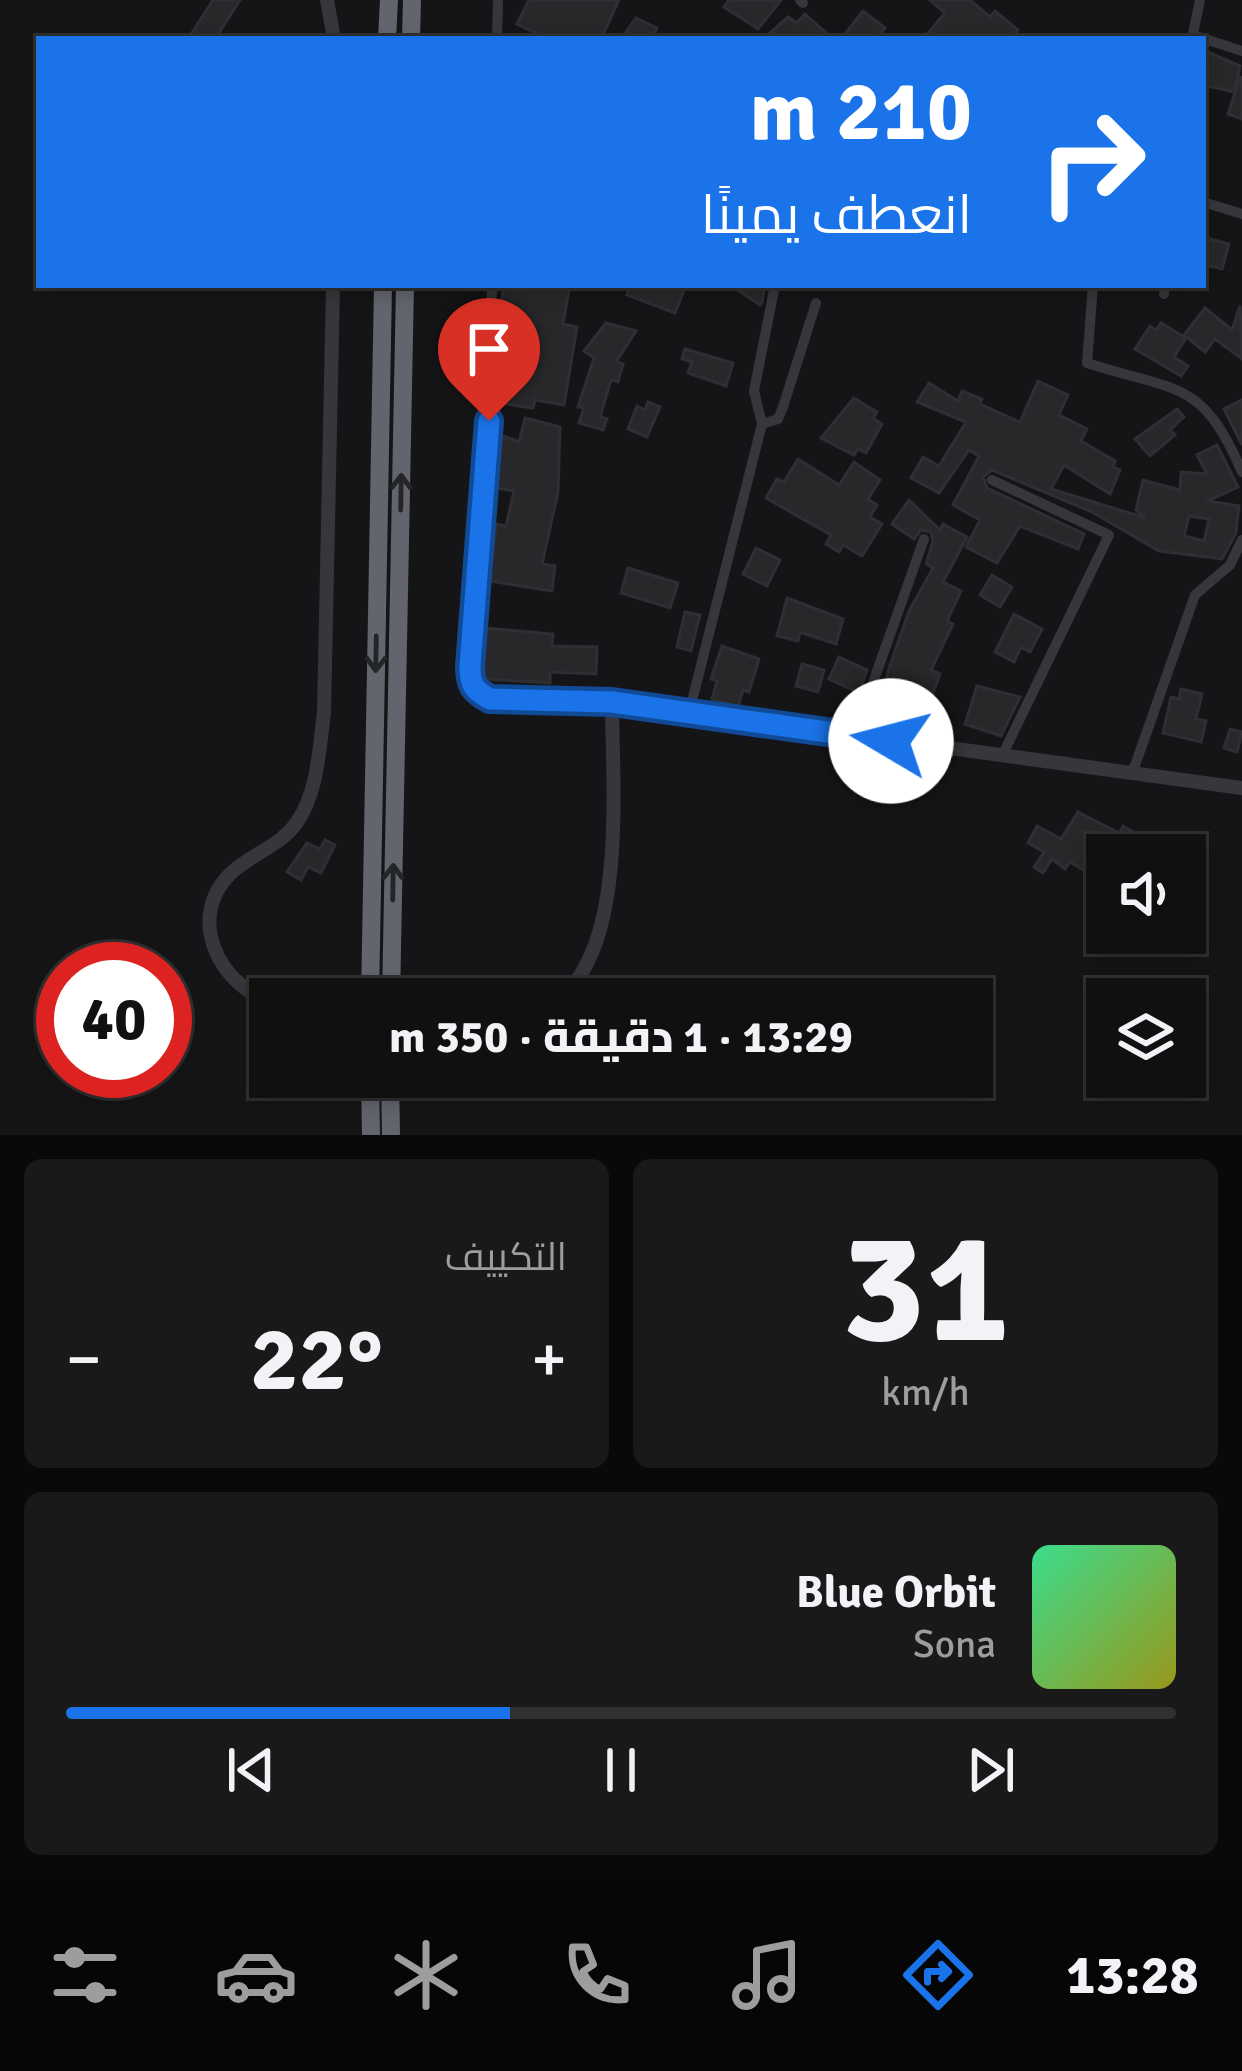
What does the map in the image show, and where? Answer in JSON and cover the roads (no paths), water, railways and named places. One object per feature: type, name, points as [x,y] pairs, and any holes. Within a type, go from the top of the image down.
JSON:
[{"type":"highway","points":[[387,36],[389,0]]},
{"type":"highway","points":[[411,36],[412,0]]},
{"type":"highway","points":[[370,978],[383,288]]},
{"type":"highway","points":[[391,978],[405,288]]},
{"type":"highway","points":[[370,1098],[371,1135]]},
{"type":"highway","points":[[390,1098],[391,1135]]},
{"type":"street","points":[[496,36],[498,0]]},
{"type":"street","points":[[1192,36],[1200,0]]},
{"type":"street","points":[[332,3],[334,36]]},
{"type":"street","points":[[1206,41],[1242,51]]},
{"type":"street","points":[[1206,203],[1242,214]]},
{"type":"street","points":[[249,991],[224,972],[213,951],[212,906],[232,872],[299,819],[317,766],[325,697],[333,288]]},
{"type":"street","points":[[492,288],[486,500],[470,684],[490,699],[612,702],[1242,788]]},
{"type":"street","points":[[689,713],[762,424],[754,391],[774,288]]},
{"type":"street","points":[[1093,288],[1087,363],[1166,386],[1205,405],[1241,467]]},
{"type":"street","points":[[762,424],[778,419],[816,303]]},
{"type":"street","points":[[992,480],[1109,535],[1002,756]]},
{"type":"street","points":[[854,736],[924,539]]},
{"type":"street","points":[[1132,774],[1195,595],[1207,579],[1229,565],[1242,541]]},
{"type":"street","points":[[577,978],[604,908],[612,849],[612,702]]}]
